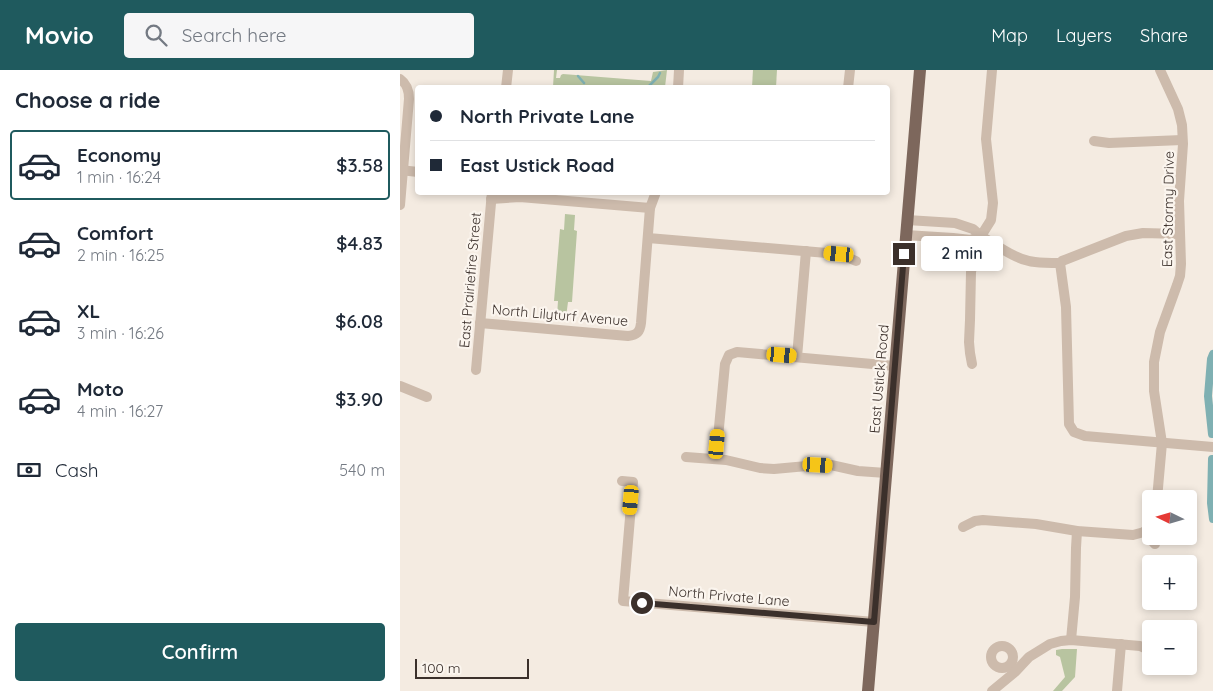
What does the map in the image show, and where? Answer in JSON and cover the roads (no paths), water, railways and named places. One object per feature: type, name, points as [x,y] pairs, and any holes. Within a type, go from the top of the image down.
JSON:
[{"type":"main road","name":"East Ustick Road","points":[[868,691],[920,70]]},
{"type":"street","points":[[506,85],[508,70]]},
{"type":"street","points":[[678,85],[679,70]]},
{"type":"street","points":[[848,85],[850,70]]},
{"type":"street","points":[[972,364],[969,342],[972,263],[982,236],[991,220],[993,203],[986,139],[992,70]]},
{"type":"street","name":"East Stormy Drive","points":[[1158,490],[1162,442],[1154,391],[1154,362],[1160,332],[1180,276],[1179,192],[1182,140],[1182,125],[1178,109],[1160,70]]},
{"type":"street","points":[[400,205],[401,170],[409,99],[408,88],[403,81]]},
{"type":"street","points":[[1094,142],[1182,140]]},
{"type":"street","points":[[401,170],[415,172]]},
{"type":"street","points":[[655,195],[650,208],[648,238],[839,254],[856,261]]},
{"type":"street","points":[[491,196],[650,208]]},
{"type":"street","name":"East Prairiefire Street","points":[[476,370],[491,196]]},
{"type":"street","points":[[907,220],[954,223],[973,228],[982,236],[1010,253],[1035,262],[1060,264],[1062,261],[1126,236],[1144,233],[1180,234]]},
{"type":"street","points":[[906,235],[971,240],[982,236]]},
{"type":"street","name":"North Lilyturf Avenue","points":[[480,323],[628,336],[637,334],[641,324],[648,238]]},
{"type":"street","points":[[797,356],[806,251]]},
{"type":"street","points":[[1060,264],[1066,307],[1069,424],[1074,432],[1086,436],[1213,447]]},
{"type":"street","points":[[716,459],[725,364],[729,356],[737,352],[895,366]]},
{"type":"street","points":[[400,386],[426,397]]},
{"type":"street","points":[[686,457],[738,462],[760,468],[774,469],[818,465],[886,473]]},
{"type":"street","name":"North Private Lane","points":[[622,481],[633,482],[623,601],[874,622]]},
{"type":"street","points":[[963,528],[976,521],[983,520],[1036,524],[1077,531],[1134,535],[1142,532]]},
{"type":"street","points":[[1071,640],[1075,597],[1077,531]]},
{"type":"street","points":[[992,691],[1012,669],[1050,644],[1071,640],[1142,647]]},
{"type":"street","points":[[1117,691],[1122,644]]},
{"type":"waterway","points":[[650,85],[660,73]]},
{"type":"waterway","points":[[578,76],[584,83]]},
{"type":"waterway","points":[[1212,434],[1208,396],[1213,354]]},
{"type":"waterway","points":[[1212,459],[1211,503],[1213,519]]}]
